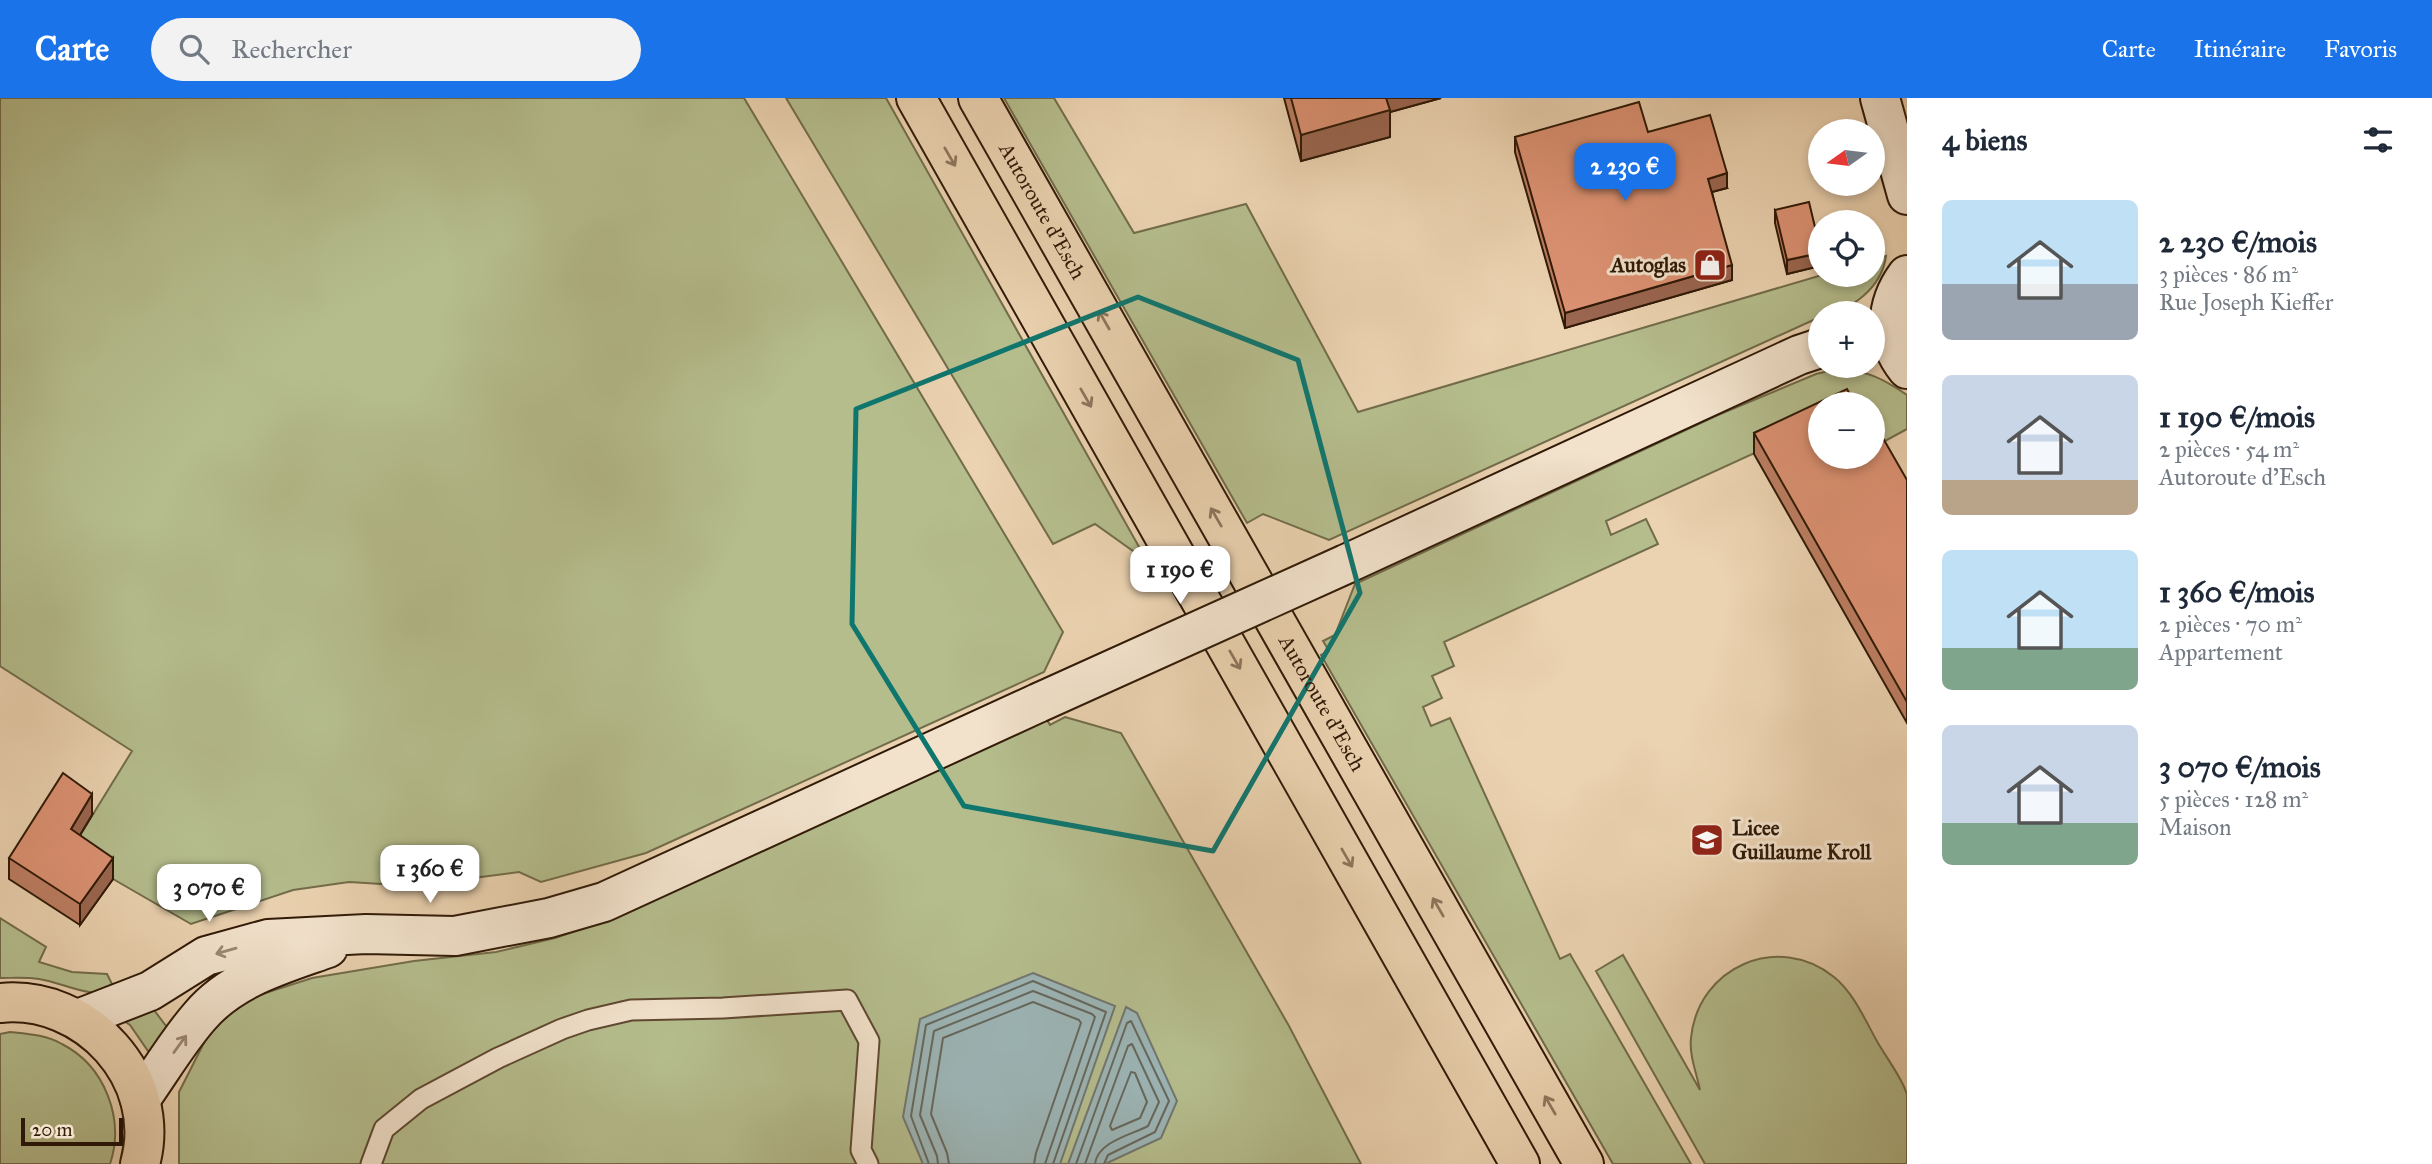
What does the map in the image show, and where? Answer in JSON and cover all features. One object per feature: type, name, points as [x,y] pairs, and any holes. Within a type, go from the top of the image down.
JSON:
[{"type":"main road","points":[[916,98],[1520,1164]]},
{"type":"main road","name":"Autoroute d'Esch","points":[[978,98],[1584,1164]]},
{"type":"main road","points":[[1880,98],[1907,195]]},
{"type":"main road","points":[[1885,323],[1897,289],[1907,275]]},
{"type":"main road","points":[[1885,340],[1907,369]]},
{"type":"main road","points":[[78,1019],[150,991],[206,956],[268,939],[366,934],[455,936],[549,918],[604,902],[1808,352]]},
{"type":"main road","points":[[140,1100],[201,1014],[233,988],[268,969],[366,934]]},
{"type":"main road","points":[[0,1003],[16,1001],[48,1006],[78,1019],[106,1040],[127,1068],[140,1100],[144,1127],[140,1164]]},
{"type":"lane","points":[[371,1164],[384,1129],[421,1099],[498,1058],[562,1029],[631,1010],[723,1008],[847,1000],[869,1041],[861,1150],[868,1164]]},
{"type":"highlighted area","points":[[1138,297],[1298,360],[1360,593],[1213,851],[964,806],[852,624],[856,409]]},
{"type":"green space","points":[[0,98],[744,98],[1063,632],[1044,672],[646,853],[541,882],[519,872],[458,880],[434,874],[398,885],[349,882],[293,890],[191,924],[113,879],[71,850],[132,751],[0,666]]},
{"type":"green space","points":[[786,98],[886,98],[1147,561],[1095,524],[1053,544]]},
{"type":"green space","points":[[1004,98],[1054,98],[1134,233],[1246,204],[1358,412],[1808,279],[1808,287],[1872,287],[1857,301],[1808,301],[1808,322],[1329,540],[1263,514],[1247,523]]},
{"type":"green space","points":[[1808,377],[1878,378],[1907,395],[1907,429],[1885,441],[1885,392],[1808,392],[1808,428],[1606,521],[1611,535],[1646,519],[1658,544],[1444,642],[1454,666],[1432,676],[1442,698],[1423,707],[1431,726],[1450,718],[1560,959],[1570,954],[1691,1164],[1613,1164],[1321,655],[1329,651],[1323,641],[1335,635],[1355,584],[1718,415]]},
{"type":"green space","points":[[1065,717],[1121,733],[1289,1026],[1361,1164],[179,1164],[179,1092],[212,1027],[253,997],[312,978],[414,961],[496,952],[555,938],[611,919],[1046,718],[1050,725]]},
{"type":"green space","points":[[0,918],[46,947],[39,962],[72,972],[107,974],[115,990],[95,993],[39,979],[0,978]]},
{"type":"green space","points":[[1623,955],[1700,1090],[1692,1058],[1691,1038],[1697,1013],[1708,992],[1725,976],[1744,964],[1766,958],[1789,958],[1812,964],[1834,977],[1854,999],[1905,1089],[1907,1164],[1705,1164],[1596,971]]},
{"type":"green space","points":[[151,1006],[169,1030],[154,1052],[148,1051],[130,1025],[124,1021]]},
{"type":"green space","points":[[10,1032],[37,1035],[56,1041],[90,1066],[108,1095],[113,1112],[114,1147],[110,1164],[0,1164],[0,1034]]},
{"type":"water","points":[[1033,973],[1115,1006],[1060,1164],[923,1164],[903,1117],[920,1019]]},
{"type":"water","points":[[1126,1007],[1137,1013],[1177,1101],[1161,1138],[1105,1164],[1068,1164]]},
{"type":"building","points":[[1291,98],[1386,98],[1390,110],[1301,135]]},
{"type":"building","points":[[1639,102],[1648,132],[1710,115],[1727,173],[1708,179],[1732,265],[1565,313],[1515,137]]},
{"type":"building","points":[[1809,202],[1808,256],[1787,260],[1775,210]]},
{"type":"building","points":[[1808,407],[1808,469],[1885,469],[1885,442],[1907,480],[1907,702],[1754,433]]},
{"type":"building","points":[[63,773],[92,794],[71,829],[113,858],[80,904],[9,858]]},
{"type":"place","name":"Autoglas","points":[[1710,265]]},
{"type":"place","name":"Licee Guillaume Kroll","points":[[1707,840]]}]
